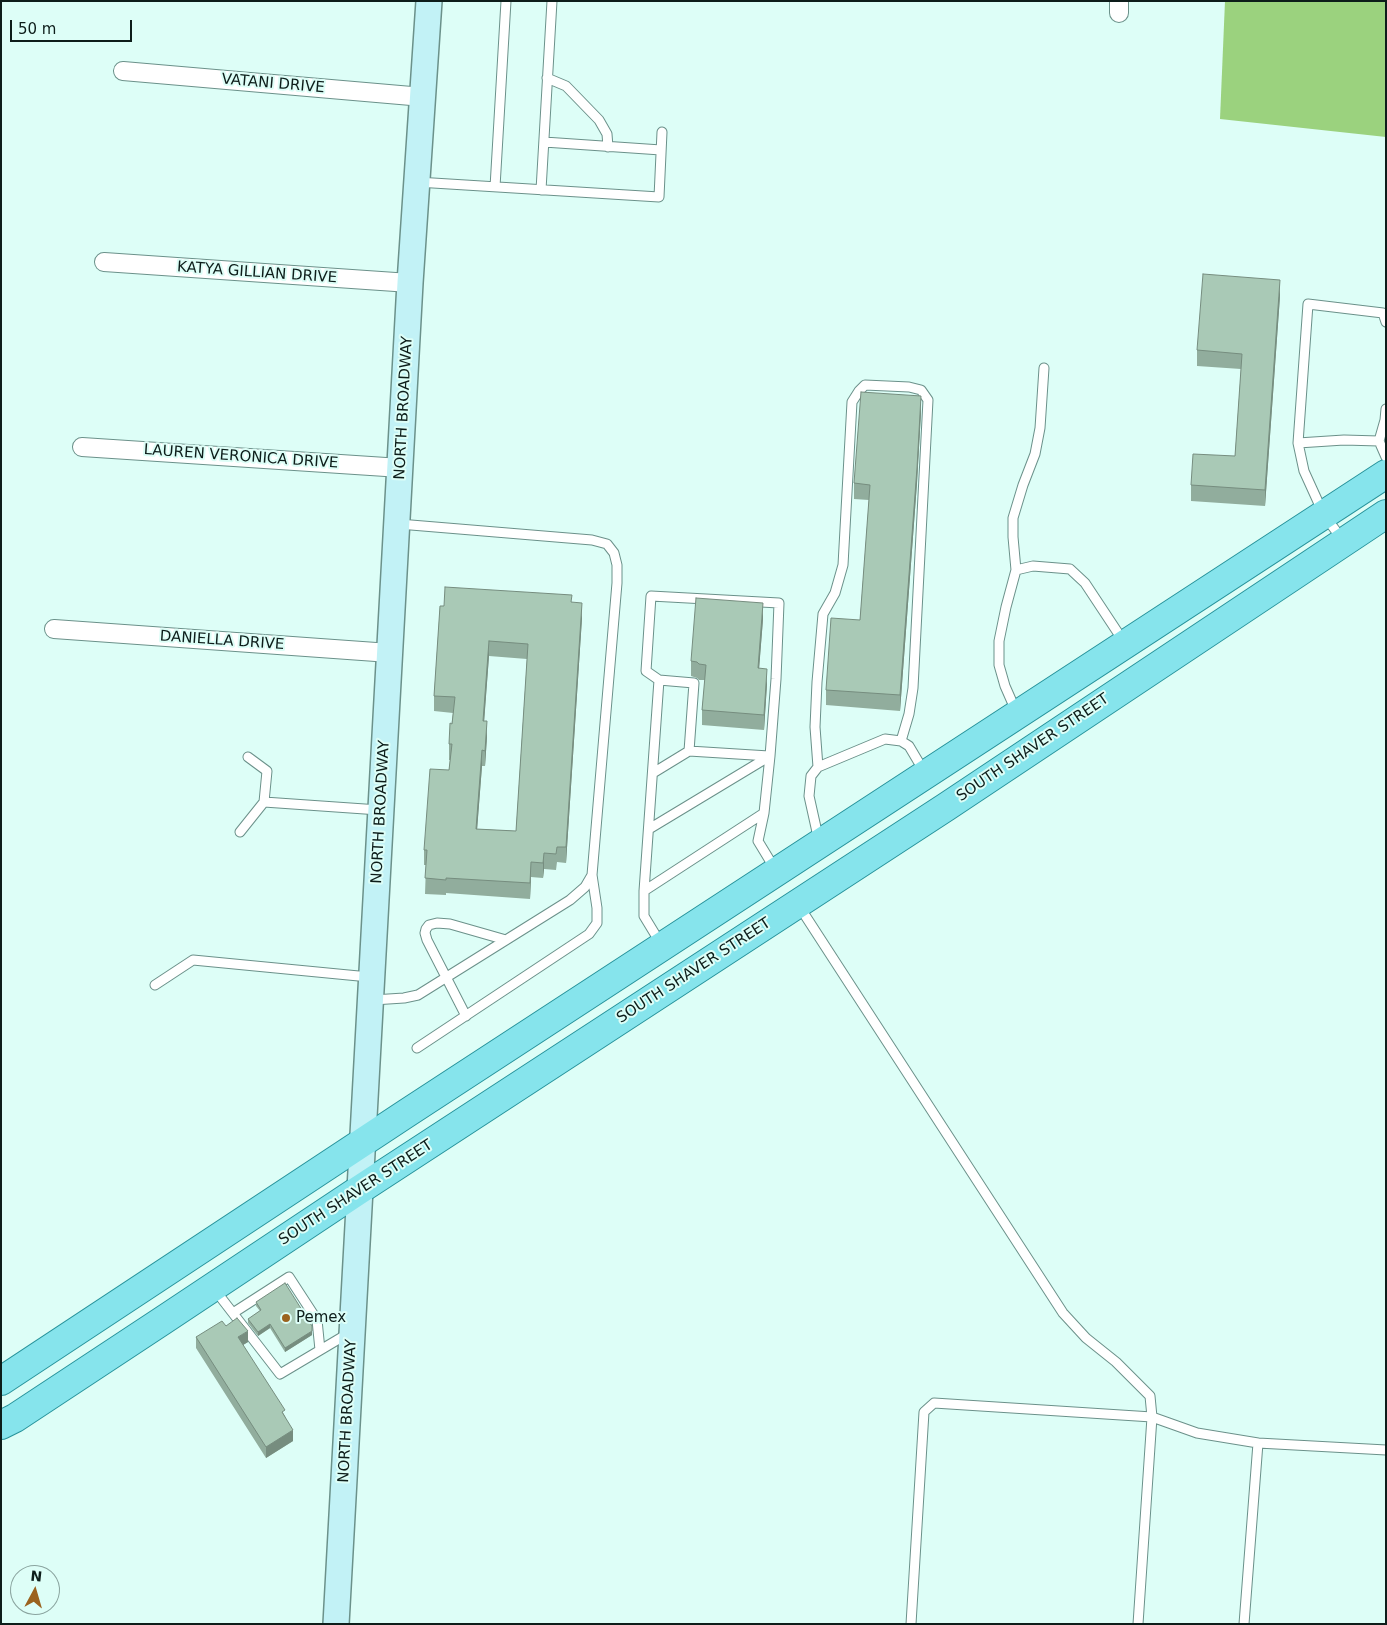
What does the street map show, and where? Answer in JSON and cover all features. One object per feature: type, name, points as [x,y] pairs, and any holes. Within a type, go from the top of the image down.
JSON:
[{"type":"main road","points":[[1,1382],[362,1143],[1386,474]]},
{"type":"main road","name":"SOUTH SHAVER STREET","points":[[1,1425],[946,807],[1143,674],[1386,514]]},
{"type":"main road","points":[[1126,644],[1143,674]]},
{"type":"main road","points":[[926,774],[946,807]]},
{"type":"main road","points":[[776,872],[797,904]]},
{"type":"main road","points":[[83,1328],[103,1360]]},
{"type":"street","name":"NORTH BROADWAY","points":[[336,1624],[410,283],[429,1]]},
{"type":"street","name":"VATANI DRIVE","points":[[123,71],[422,98]]},
{"type":"street","name":"KATYA GILLIAN DRIVE","points":[[104,262],[410,283]]},
{"type":"street","name":"LAUREN VERONICA DRIVE","points":[[82,447],[401,468]]},
{"type":"street","name":"DANIELLA DRIVE","points":[[54,629],[390,654]]},
{"type":"lane","points":[[495,187],[506,1]]},
{"type":"lane","points":[[541,190],[552,1]]},
{"type":"lane","points":[[547,78],[566,86],[599,120],[607,134],[608,147]]},
{"type":"lane","points":[[417,182],[659,197],[662,132]]},
{"type":"lane","points":[[544,142],[661,150]]},
{"type":"lane","points":[[1344,542],[1324,515],[1304,471],[1298,443],[1308,304],[1385,316]]},
{"type":"lane","points":[[1017,715],[999,665],[999,641],[1016,570],[1013,518],[1035,454],[1040,428],[1044,368]]},
{"type":"lane","points":[[818,767],[815,726],[822,614],[836,593],[843,564],[852,402],[865,385],[909,387],[921,390],[928,400],[913,688],[909,714],[901,741]]},
{"type":"lane","points":[[1386,409],[1379,441],[1386,457]]},
{"type":"lane","points":[[1298,443],[1344,440],[1379,441]]},
{"type":"lane","points":[[397,523],[592,540],[607,544],[614,553],[617,565],[592,875],[597,908],[597,923],[589,934],[417,1048]]},
{"type":"lane","points":[[1016,570],[1033,566],[1070,569],[1085,583],[1126,644]]},
{"type":"lane","points":[[689,750],[694,683],[659,680],[646,671],[651,596],[779,603],[770,756],[764,813],[758,841],[776,872]]},
{"type":"lane","points":[[659,680],[644,891],[644,916],[662,947]]},
{"type":"lane","points":[[820,844],[809,796],[811,776],[818,767],[884,740],[901,741],[909,746],[926,774]]},
{"type":"lane","points":[[653,772],[689,750],[770,756]]},
{"type":"lane","points":[[648,829],[770,756]]},
{"type":"lane","points":[[240,832],[264,802],[267,771],[248,758]]},
{"type":"lane","points":[[264,802],[382,810]]},
{"type":"lane","points":[[644,891],[764,813]]},
{"type":"lane","points":[[155,985],[193,960],[371,989],[404,998],[418,995],[570,900],[585,887],[592,875]]},
{"type":"lane","points":[[797,904],[1063,1312],[1086,1338],[1116,1362],[1150,1396],[1152,1417],[1138,1624]]},
{"type":"lane","points":[[466,1016],[427,940],[425,933],[429,925],[437,923],[450,924],[506,940]]},
{"type":"lane","points":[[233,1313],[289,1277],[317,1320],[320,1350]]},
{"type":"lane","points":[[213,1287],[280,1374],[352,1332]]},
{"type":"lane","points":[[911,1624],[924,1412],[934,1404],[1152,1417],[1197,1433],[1258,1443],[1386,1450]]},
{"type":"lane","points":[[1244,1624],[1258,1443]]},
{"type":"green space","points":[[1225,1],[1386,1],[1386,137],[1220,119]]},
{"type":"building","points":[[1203,274],[1280,280],[1265,490],[1191,485],[1193,454],[1235,456],[1242,354],[1197,350]]},
{"type":"building","points":[[861,392],[921,396],[900,695],[826,690],[831,618],[860,620],[870,485],[854,483]]},
{"type":"building","points":[[445,587],[572,595],[571,602],[582,603],[566,847],[557,847],[556,854],[544,853],[543,863],[531,862],[530,883],[425,878],[427,850],[424,850],[430,769],[449,770],[452,744],[449,744],[450,723],[452,724],[455,697],[434,696],[440,606],[444,606]],"holes":[[[489,641],[528,644],[516,831],[476,829],[482,750],[485,751],[487,721],[483,721]]]},
{"type":"building","points":[[696,598],[763,603],[758,668],[767,669],[764,715],[702,710],[706,665],[691,661]]},
{"type":"building","points":[[285,1283],[312,1326],[312,1331],[285,1348],[270,1324],[258,1332],[248,1319],[261,1310],[256,1302]]},
{"type":"building","points":[[237,1318],[248,1331],[238,1337],[285,1410],[282,1412],[293,1430],[266,1447],[196,1337],[222,1321],[226,1326]]},
{"type":"place","name":"Pemex","points":[[286,1318]]}]
